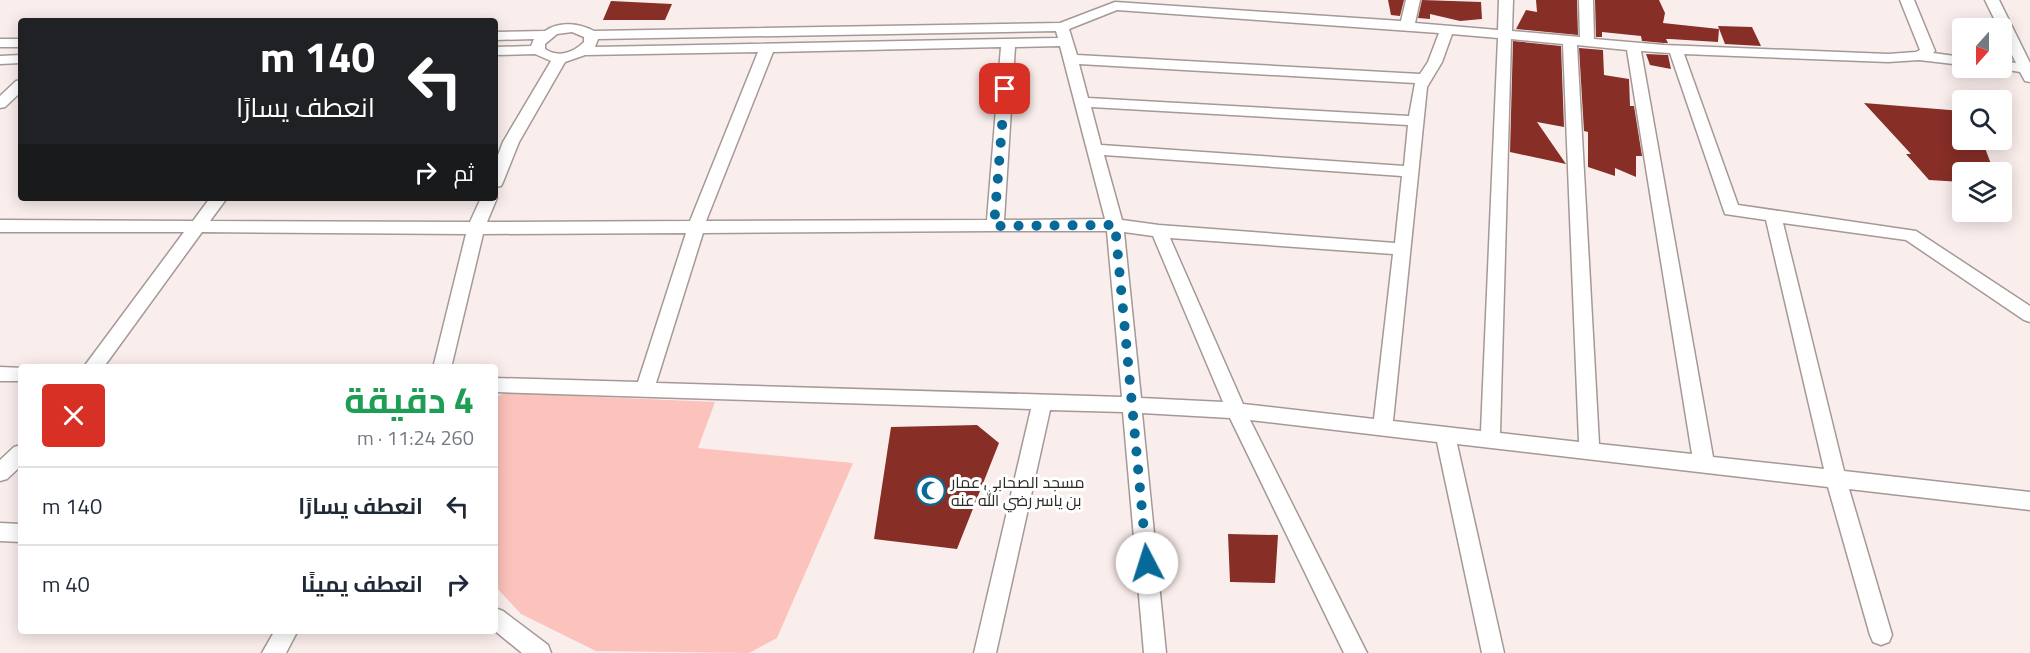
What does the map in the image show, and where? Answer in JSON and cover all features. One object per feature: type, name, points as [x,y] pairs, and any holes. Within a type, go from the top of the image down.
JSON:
[{"type":"street","points":[[1407,26],[1413,0]]},
{"type":"street","points":[[1490,439],[1506,0]]},
{"type":"street","points":[[1586,0],[1579,41],[1588,449]]},
{"type":"street","points":[[1907,0],[1928,51],[1919,56]]},
{"type":"street","points":[[1992,0],[2028,72]]},
{"type":"street","points":[[498,51],[538,50],[546,56],[560,57],[583,51],[1066,43],[1115,6],[1447,29],[1675,49],[1888,58],[1919,56],[1952,60]]},
{"type":"street","points":[[498,36],[546,35],[580,28],[591,35],[1066,43],[1425,79]]},
{"type":"street","points":[[1383,427],[1420,87],[1435,62],[1447,29]]},
{"type":"street","points":[[538,50],[538,43],[546,35]]},
{"type":"street","points":[[583,51],[591,43],[591,35]]},
{"type":"street","points":[[0,44],[18,43]]},
{"type":"street","points":[[1066,43],[1115,225],[1155,653]]},
{"type":"street","points":[[994,226],[1008,44]]},
{"type":"street","points":[[1633,46],[1704,464]]},
{"type":"street","points":[[645,389],[696,227],[767,48]]},
{"type":"street","points":[[1675,49],[1731,210],[1910,235],[2030,315]]},
{"type":"street","points":[[498,174],[511,142],[560,57]]},
{"type":"street","points":[[0,60],[18,59]]},
{"type":"street","points":[[2012,68],[2028,72]]},
{"type":"street","points":[[0,104],[18,87]]},
{"type":"street","points":[[1083,102],[1417,121]]},
{"type":"street","points":[[1095,149],[1411,172]]},
{"type":"street","points":[[95,364],[217,201]]},
{"type":"street","points":[[443,364],[476,228],[488,201]]},
{"type":"street","points":[[1773,216],[1836,479],[1881,635]]},
{"type":"street","points":[[0,226],[476,228],[1115,225],[1159,231],[1403,249]]},
{"type":"street","points":[[1159,231],[1236,411],[1356,653]]},
{"type":"street","points":[[0,375],[18,374]]},
{"type":"street","points":[[498,385],[1042,400],[1133,406],[1201,407],[1588,449],[2030,501]]},
{"type":"street","points":[[985,653],[1042,400]]},
{"type":"street","points":[[1444,434],[1493,653]]},
{"type":"street","points":[[0,473],[18,456]]},
{"type":"street","points":[[0,532],[18,533]]},
{"type":"street","points":[[498,620],[540,653]]},
{"type":"street","points":[[273,653],[285,634]]},
{"type":"shaded area","points":[[506,393],[715,402],[698,448],[853,463],[777,638],[749,653],[596,651],[521,614],[498,589],[498,396]]},
{"type":"building","points":[[1388,0],[1404,0],[1400,16],[1391,15]]},
{"type":"building","points":[[1422,0],[1481,2],[1482,19],[1460,21],[1430,14],[1430,19],[1418,18]]},
{"type":"building","points":[[1536,0],[1577,0],[1578,35],[1516,29],[1526,10],[1537,12]]},
{"type":"building","points":[[1595,0],[1659,0],[1665,13],[1663,23],[1719,29],[1718,42],[1666,39],[1668,43],[1664,43],[1642,41],[1641,36],[1602,32],[1602,37],[1596,37]]},
{"type":"building","points":[[611,1],[672,4],[665,20],[603,20]]},
{"type":"building","points":[[1718,26],[1752,27],[1761,46],[1725,44]]},
{"type":"building","points":[[1513,41],[1561,46],[1564,127],[1537,122],[1566,164],[1510,152]]},
{"type":"building","points":[[1579,48],[1603,50],[1604,75],[1629,79],[1630,106],[1634,106],[1642,156],[1636,156],[1636,177],[1615,168],[1615,176],[1588,167],[1588,132],[1584,131]]},
{"type":"building","points":[[1646,54],[1668,55],[1671,69],[1650,65]]},
{"type":"building","points":[[1864,103],[1952,110],[1952,150],[1986,150],[1990,162],[1952,162],[1952,181],[1929,180],[1906,154],[1911,154]]},
{"type":"building","name":"مسجد الصحابي عمار بن ياسر رضي الله عنه","points":[[977,425],[999,443],[957,549],[874,539],[891,427]]},
{"type":"building","points":[[1228,534],[1278,535],[1275,583],[1230,582]]},
{"type":"place","name":"مسجد الصحابي عمار بن ياسر رضي الله عنه","points":[[930,491]]},
{"type":"route","points":[[1005,89],[994,226],[1115,225],[1147,563]]}]
